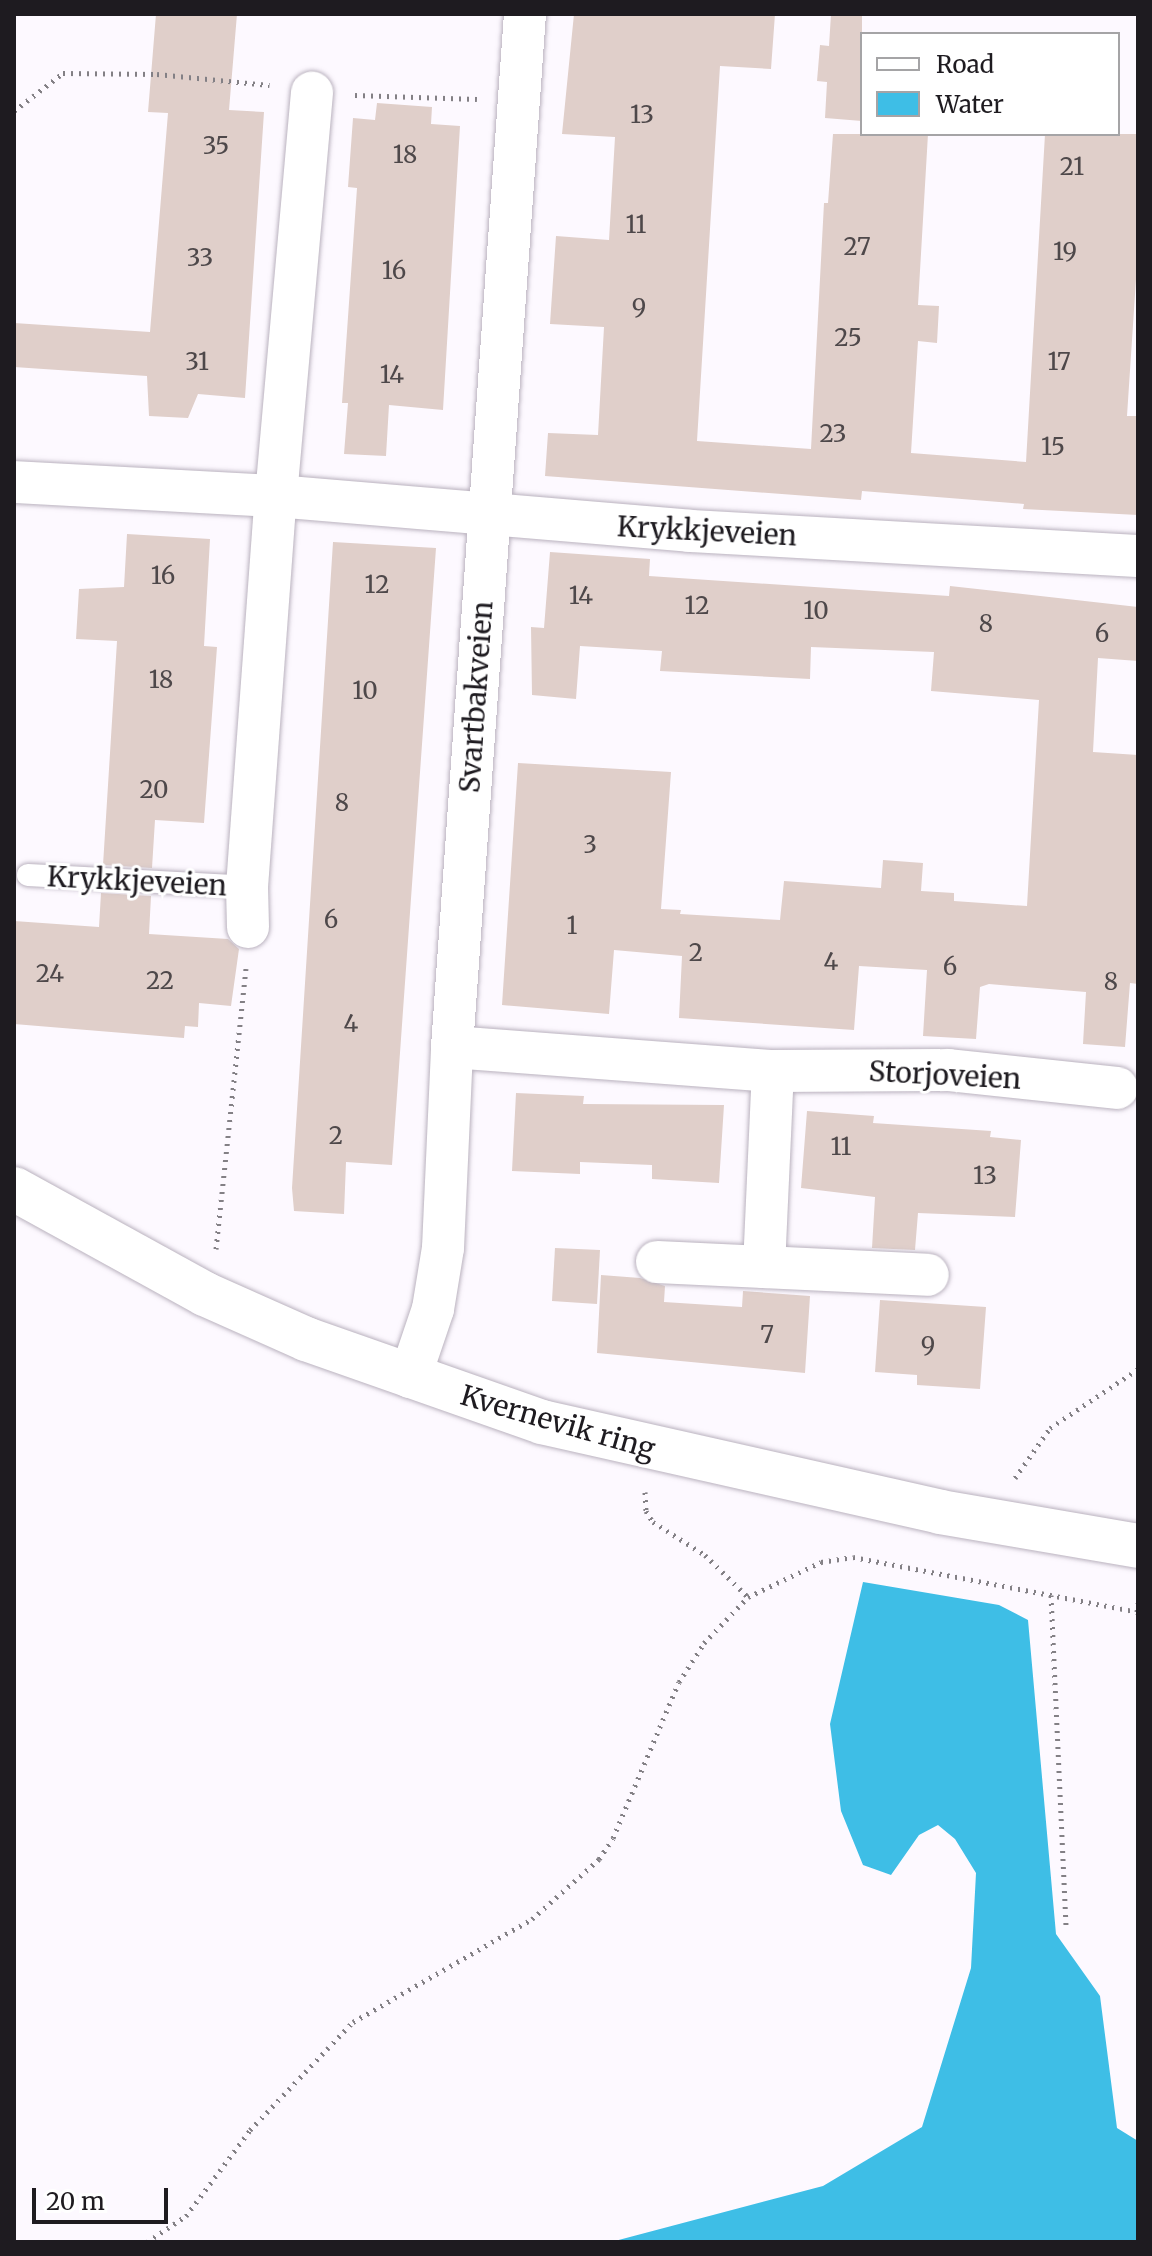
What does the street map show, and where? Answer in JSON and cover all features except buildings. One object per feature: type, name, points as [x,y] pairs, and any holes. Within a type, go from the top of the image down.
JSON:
[{"type":"main road","name":"Kvernevik ring","points":[[14,1189],[205,1294],[306,1339],[542,1422],[667,1453],[940,1512],[1138,1546]]},
{"type":"street","name":"Svartbakveien","points":[[410,1377],[433,1309],[443,1248],[452,1047],[525,14]]},
{"type":"street","name":"Krykkjeveien","points":[[248,907],[276,496],[312,93]]},
{"type":"street","name":"Krykkjeveien","points":[[14,482],[276,496],[488,516],[1138,556]]},
{"type":"street","name":"Storjoveien","points":[[452,1047],[773,1071],[949,1070],[1117,1088]]},
{"type":"street","points":[[764,1267],[773,1071]]},
{"type":"street","points":[[657,1262],[928,1275]]},
{"type":"lane","name":"Krykkjeveien","points":[[28,875],[248,907]]},
{"type":"path","points":[[14,111],[63,73],[234,81]]},
{"type":"path","points":[[312,93],[518,101]]},
{"type":"path","points":[[214,1266],[230,1142],[248,907]]},
{"type":"path","points":[[1009,1490],[1050,1428],[1138,1369]]},
{"type":"path","points":[[667,1453],[644,1493],[646,1511],[705,1555],[748,1597]]},
{"type":"path","points":[[147,2242],[186,2216],[250,2130],[353,2022],[532,1919],[599,1859],[613,1838],[679,1682],[711,1634],[748,1597],[821,1562],[853,1557],[1137,1612],[1138,1603]]},
{"type":"path","points":[[1051,1595],[1066,1929]]},
{"type":"water","points":[[863,1582],[999,1605],[1028,1620],[1056,1934],[1100,1996],[1117,2128],[1138,2141],[1138,2242],[611,2242],[823,2186],[922,2127],[971,1968],[976,1873],[955,1839],[938,1825],[919,1835],[891,1875],[863,1865],[841,1811],[830,1724]]}]
